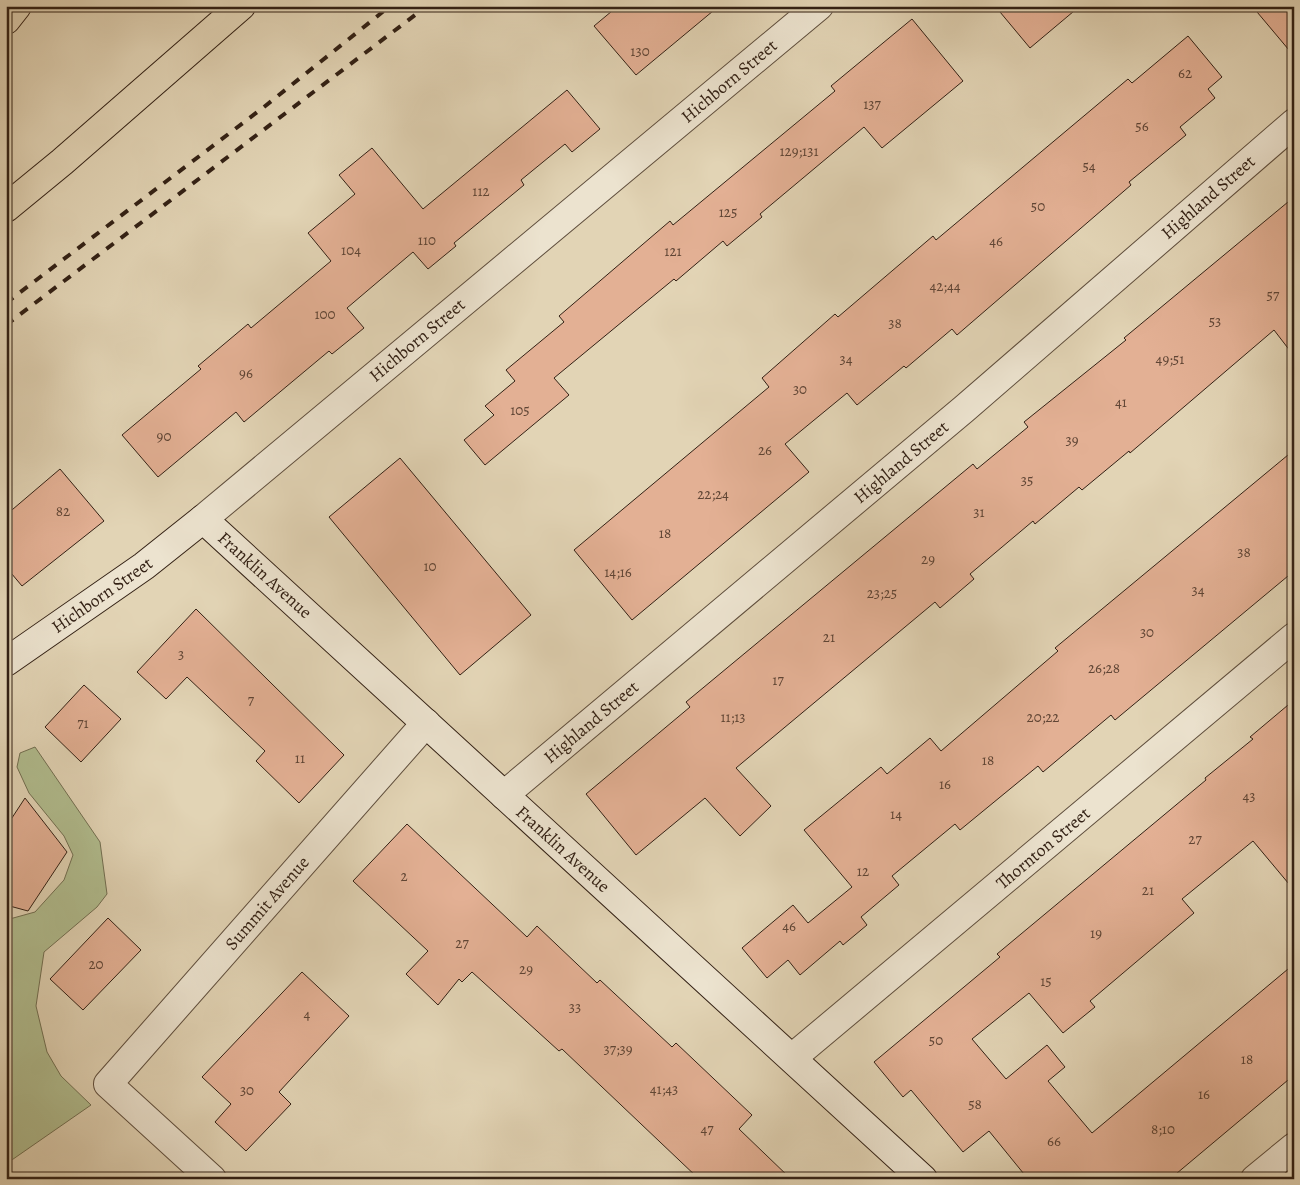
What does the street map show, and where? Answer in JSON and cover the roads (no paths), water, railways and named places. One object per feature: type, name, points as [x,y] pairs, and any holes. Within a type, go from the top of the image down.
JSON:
[{"type":"highway","points":[[6,20],[17,6]]},
{"type":"highway","points":[[6,208],[75,151],[241,6]]},
{"type":"street","name":"Hichborn Street","points":[[6,662],[137,571],[203,519],[819,6]]},
{"type":"street","name":"Highland Street","points":[[504,795],[964,409],[1294,123]]},
{"type":"street","name":"Franklin Avenue","points":[[203,519],[923,1179]]},
{"type":"street","name":"Thornton Street","points":[[792,1058],[1294,637]]},
{"type":"street","name":"Summit Avenue","points":[[212,1179],[108,1084],[426,723]]},
{"type":"street","points":[[1255,1179],[1294,1147]]},
{"type":"railway","points":[[6,303],[264,107],[390,6]]},
{"type":"railway","points":[[6,325],[427,6]]}]
